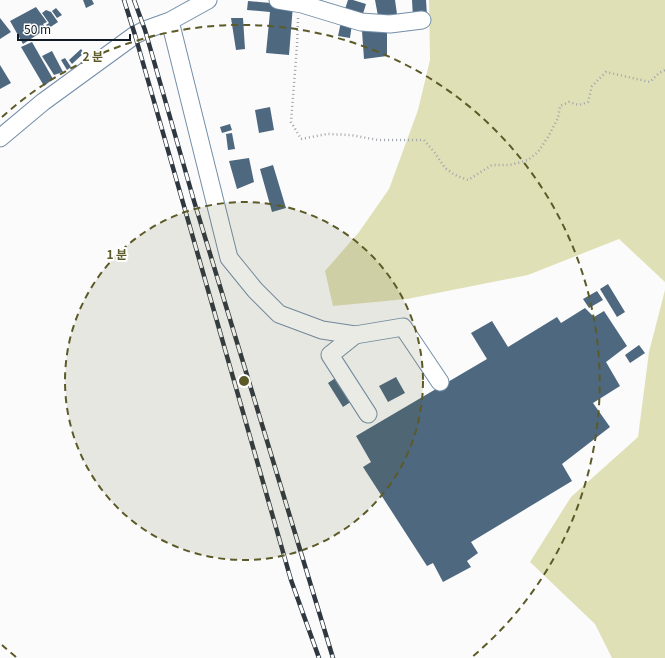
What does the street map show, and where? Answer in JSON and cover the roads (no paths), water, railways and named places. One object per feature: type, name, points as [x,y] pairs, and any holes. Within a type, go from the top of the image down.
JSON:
[{"type":"street","points":[[0,138],[43,102],[136,35],[145,30],[170,22],[208,0]]},
{"type":"street","points":[[278,0],[302,4],[361,22],[390,24],[422,20]]},
{"type":"street","points":[[170,22],[229,258],[255,290],[278,314],[322,330],[355,335],[403,327],[440,382]]},
{"type":"street","points":[[355,335],[330,355],[368,414]]},
{"type":"railway","points":[[124,0],[291,580],[319,658]]},
{"type":"railway","points":[[134,0],[145,30],[194,201],[333,658]]}]
